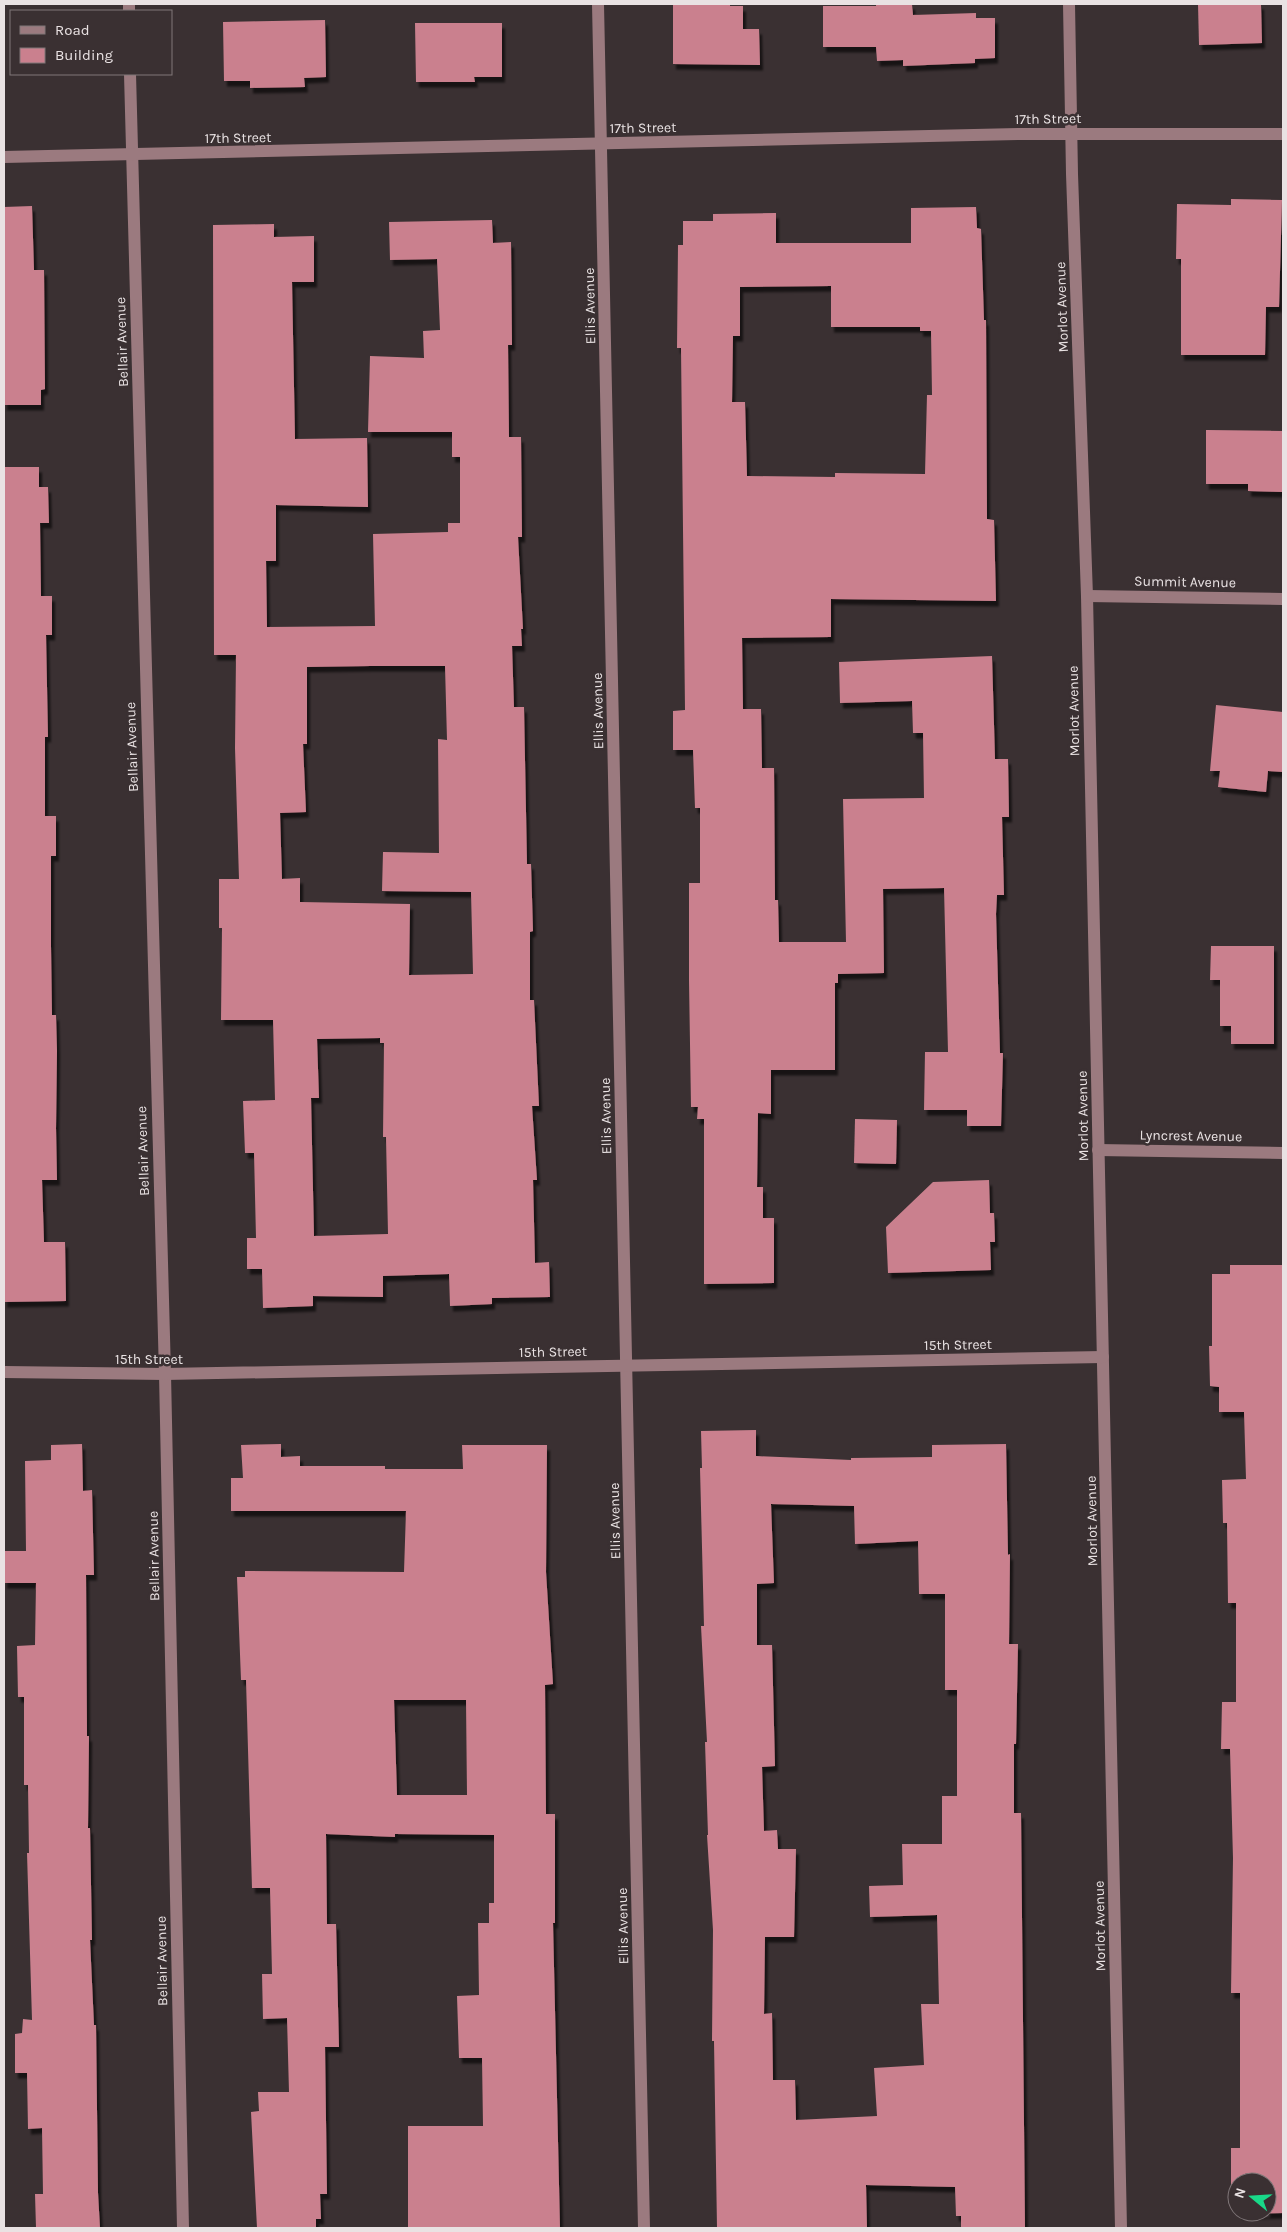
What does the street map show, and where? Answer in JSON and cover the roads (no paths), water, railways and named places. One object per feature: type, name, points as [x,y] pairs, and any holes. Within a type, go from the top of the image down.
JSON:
[{"type":"street","name":"Ellis Avenue","points":[[598,4],[644,2228]]},
{"type":"street","name":"Morlot Avenue","points":[[1069,4],[1071,134],[1087,596],[1121,2228]]},
{"type":"street","name":"Bellair Avenue","points":[[130,75],[165,1374],[183,2228]]},
{"type":"street","name":"17th Street","points":[[4,157],[1071,134],[1283,134]]},
{"type":"street","name":"Summit Avenue","points":[[1087,596],[1283,599]]},
{"type":"street","name":"Lyncrest Avenue","points":[[1098,1150],[1283,1153]]},
{"type":"street","name":"15th Street","points":[[4,1372],[165,1374],[1103,1357]]}]
